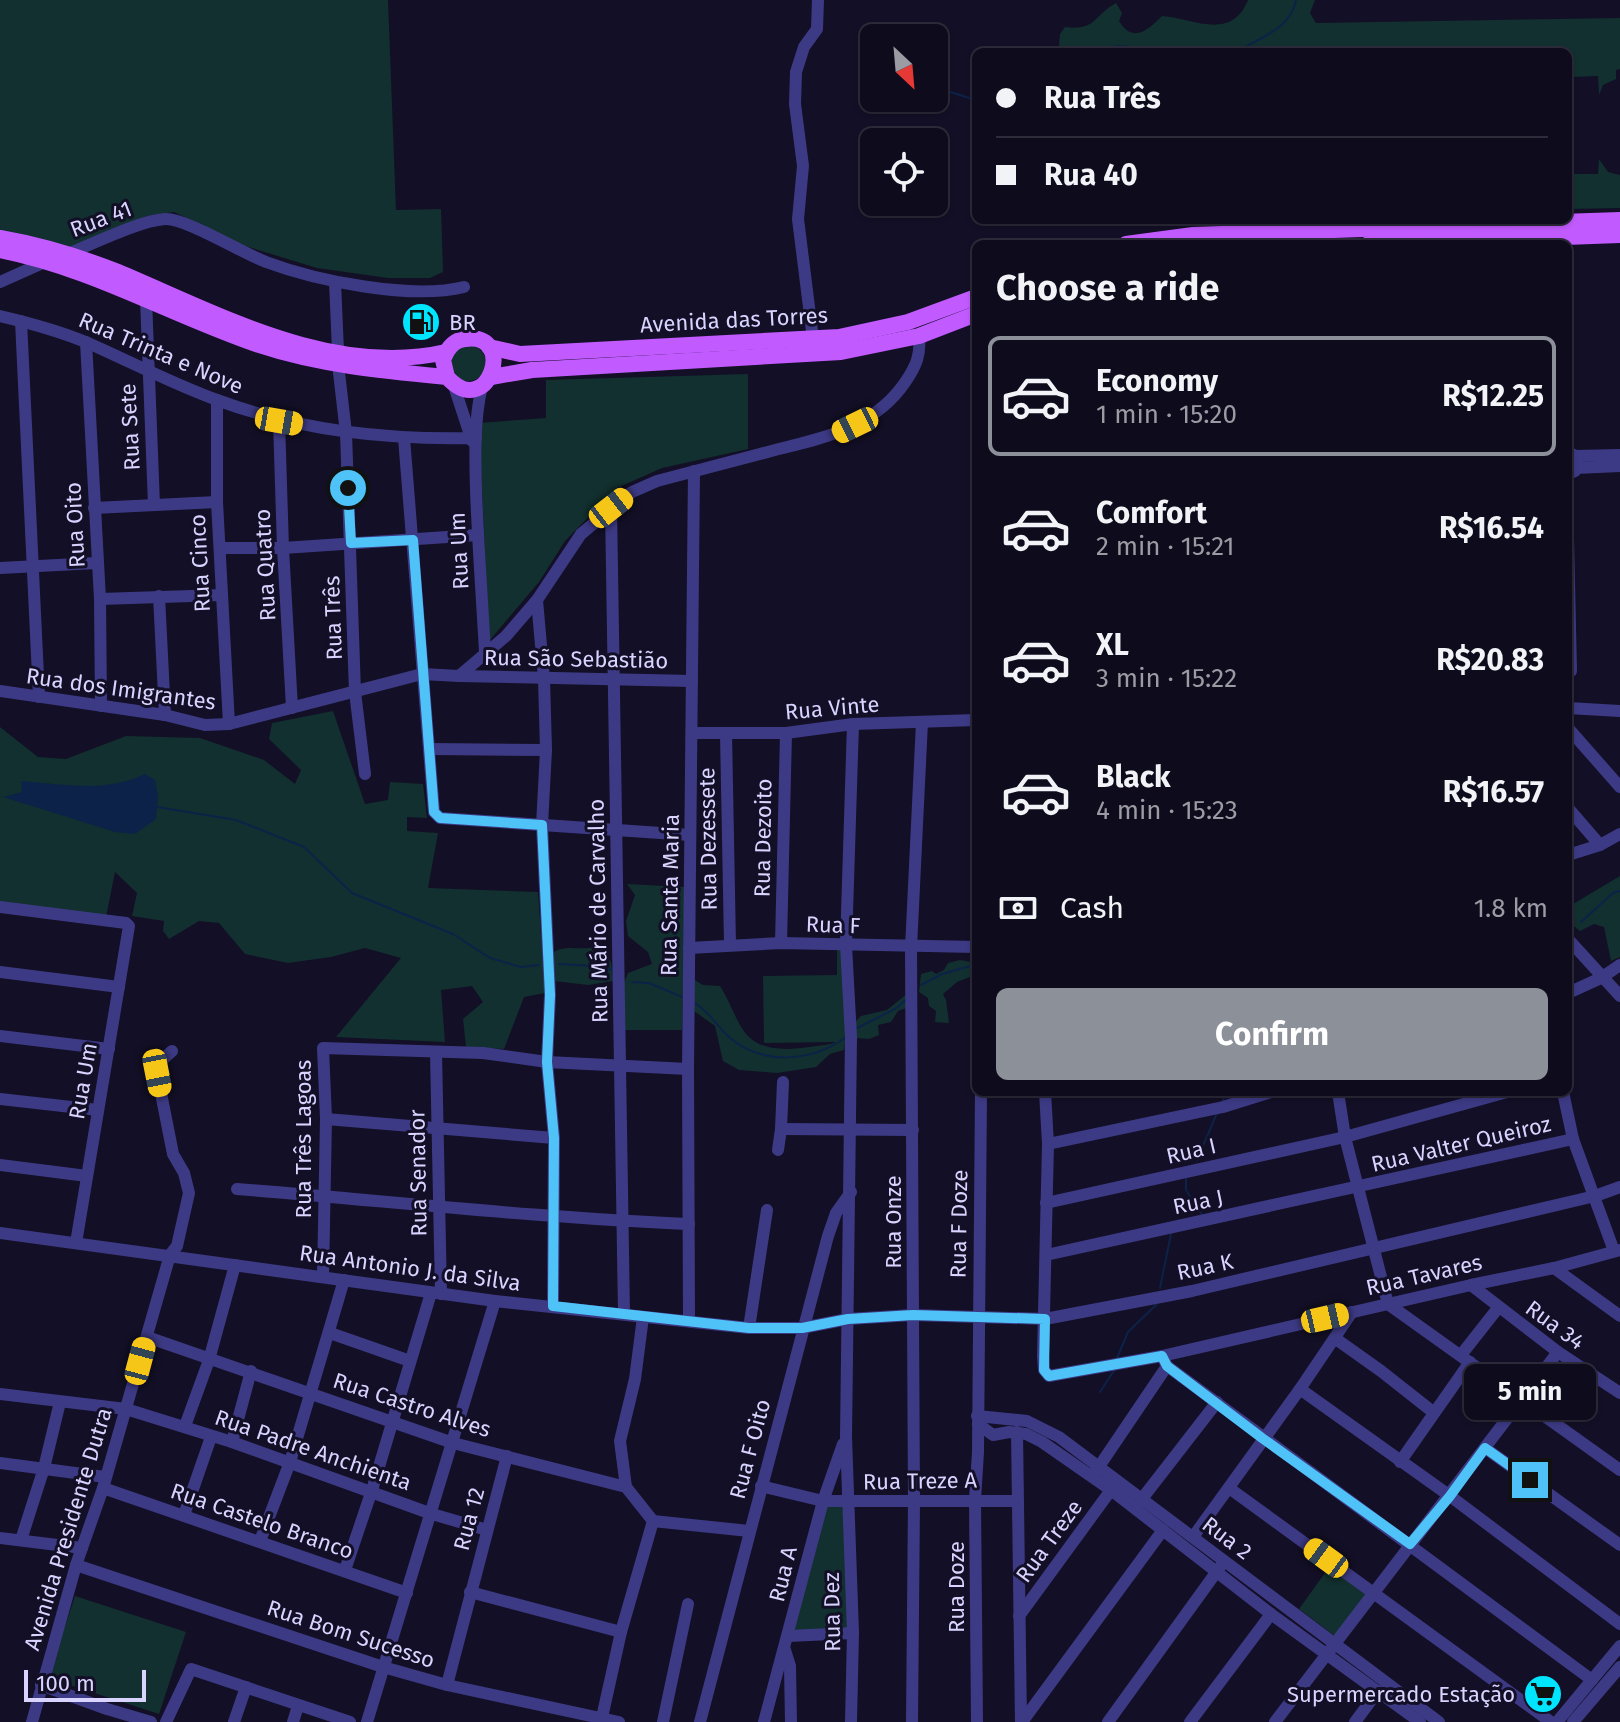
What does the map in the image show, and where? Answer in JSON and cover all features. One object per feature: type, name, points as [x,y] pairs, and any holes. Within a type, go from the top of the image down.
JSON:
[{"type":"main road","points":[[1417,240],[1620,220]]},
{"type":"main road","points":[[1156,240],[1193,235],[1540,230],[1620,235]]},
{"type":"main road","name":"Avenida das Torres","points":[[0,238],[67,254],[115,271],[242,325],[338,358],[418,358],[446,352],[459,340],[467,338],[520,354],[839,337],[908,322],[972,298]]},
{"type":"main road","name":"Avenida das Torres","points":[[0,250],[47,261],[111,282],[261,345],[450,380],[467,389],[532,370],[820,355],[864,349],[919,336],[972,316]]},
{"type":"main road","points":[[486,381],[494,362],[489,347]]},
{"type":"main road","points":[[446,352],[443,360],[450,380]]},
{"type":"street","points":[[813,339],[798,219],[803,166],[795,104],[796,72],[804,47],[817,29],[818,0]]},
{"type":"street","name":"Rua 41","points":[[67,254],[168,218],[266,262],[335,282]]},
{"type":"street","points":[[0,282],[47,261]]},
{"type":"street","points":[[335,282],[383,289],[449,291],[464,287]]},
{"type":"street","name":"Rua Três","points":[[335,282],[338,358],[346,433],[355,692],[365,774]]},
{"type":"street","name":"Rua Sete","points":[[146,299],[154,505]]},
{"type":"street","name":"Rua Trinta e Nove","points":[[0,316],[86,342],[147,372],[279,421],[346,433],[474,441]]},
{"type":"street","points":[[21,321],[39,697]]},
{"type":"street","points":[[459,676],[506,636],[537,600],[581,534],[632,492],[694,471],[837,434],[872,417],[886,407],[912,373],[921,353],[919,336]]},
{"type":"street","name":"Rua Oito","points":[[86,342],[100,599],[101,706]]},
{"type":"street","name":"Rua Um","points":[[450,380],[474,441]]},
{"type":"street","name":"Rua Um","points":[[485,652],[474,441],[476,414],[486,381]]},
{"type":"street","name":"Rua Cinco","points":[[217,400],[217,502],[229,724]]},
{"type":"street","name":"Rua Quatro","points":[[279,421],[292,708]]},
{"type":"street","points":[[404,438],[434,812],[440,818],[690,835]]},
{"type":"street","points":[[1572,463],[1620,455]]},
{"type":"street","points":[[1572,463],[1620,466]]},
{"type":"street","name":"Rua Santa Maria","points":[[689,1320],[688,1069],[694,471]]},
{"type":"street","points":[[94,508],[217,502]]},
{"type":"street","name":"Rua Mário de Carvalho","points":[[611,508],[624,1314]]},
{"type":"street","points":[[220,548],[283,548],[477,535]]},
{"type":"street","points":[[0,568],[96,563]]},
{"type":"street","points":[[100,599],[222,595]]},
{"type":"street","points":[[159,596],[165,715]]},
{"type":"street","points":[[537,600],[546,750],[542,825],[550,995],[547,1062],[554,1138],[553,1306]]},
{"type":"street","name":"Rua São Sebastião","points":[[422,674],[692,681]]},
{"type":"street","name":"Rua dos Imigrantes","points":[[0,691],[165,715],[205,725],[229,724],[422,674]]},
{"type":"street","points":[[1572,708],[1620,711]]},
{"type":"street","name":"Rua Vinte","points":[[692,733],[786,733],[853,724],[972,720]]},
{"type":"street","name":"Rua Onze","points":[[912,1722],[911,948],[922,722]]},
{"type":"street","name":"Rua Dez","points":[[851,1722],[853,1633],[846,1437],[851,1037],[846,945],[853,724]]},
{"type":"street","name":"Rua Dezessete","points":[[726,733],[730,944]]},
{"type":"street","name":"Rua Dezoito","points":[[781,943],[786,733]]},
{"type":"street","points":[[1572,733],[1620,787]]},
{"type":"street","points":[[429,749],[546,750]]},
{"type":"street","points":[[1572,813],[1600,845]]},
{"type":"street","points":[[1572,854],[1600,845],[1620,834]]},
{"type":"street","name":"Rua Um","points":[[0,907],[126,923],[129,926],[76,1243]]},
{"type":"street","name":"Rua F","points":[[689,948],[781,943],[972,947]]},
{"type":"street","points":[[1572,944],[1620,996]]},
{"type":"street","points":[[1572,991],[1620,965]]},
{"type":"street","points":[[0,972],[119,987]]},
{"type":"street","points":[[0,1036],[109,1049]]},
{"type":"street","name":"Rua Três Lagoas","points":[[323,1277],[326,1119],[323,1048],[436,1052]]},
{"type":"street","name":"Avenida Presidente Dutra","points":[[32,1722],[170,1255],[177,1246],[189,1193],[184,1173],[173,1154],[157,1073],[161,1061],[172,1051]]},
{"type":"street","points":[[436,1052],[483,1053],[547,1062],[688,1069]]},
{"type":"street","name":"Rua Senador","points":[[345,1570],[410,1361],[436,1294],[436,1052]]},
{"type":"street","points":[[778,1150],[783,1082]]},
{"type":"street","name":"Rua F Doze","points":[[978,1452],[981,1096]]},
{"type":"street","points":[[978,1318],[1045,1319],[1048,1144],[1045,1096]]},
{"type":"street","points":[[1048,1144],[1223,1107],[1258,1096]]},
{"type":"street","points":[[1339,1096],[1345,1137],[1388,1304],[1620,1470]]},
{"type":"street","name":"Rua I","points":[[1046,1203],[1345,1137],[1493,1096]]},
{"type":"street","points":[[1564,1096],[1573,1139],[1617,1251]]},
{"type":"street","points":[[0,1099],[98,1110]]},
{"type":"street","points":[[326,1119],[554,1138]]},
{"type":"street","points":[[781,1129],[913,1130]]},
{"type":"street","name":"Rua Valter Queiroz","points":[[1358,1187],[1573,1139]]},
{"type":"street","points":[[0,1165],[87,1176]]},
{"type":"street","name":"Rua J","points":[[1046,1255],[1358,1187]]},
{"type":"street","name":"Rua K","points":[[1045,1319],[1192,1291],[1595,1196],[1620,1187]]},
{"type":"street","points":[[237,1189],[554,1218],[689,1224]]},
{"type":"street","name":"Rua F Oito","points":[[700,1722],[802,1328],[836,1213],[851,1192]]},
{"type":"street","points":[[749,1328],[767,1210]]},
{"type":"street","name":"Rua Antonio J. da Silva","points":[[0,1233],[436,1294],[749,1328],[802,1328],[848,1319],[913,1315],[978,1318]]},
{"type":"street","name":"Rua Tavares","points":[[1045,1319],[1044,1370],[1049,1376],[1164,1361],[1352,1312],[1554,1268],[1617,1251]]},
{"type":"street","points":[[185,1426],[209,1360],[235,1265]]},
{"type":"street","points":[[1554,1268],[1620,1316]]},
{"type":"street","points":[[260,1541],[290,1462],[344,1280]]},
{"type":"street","name":"Rua 34","points":[[1471,1285],[1558,1352],[1620,1393]]},
{"type":"street","points":[[367,1722],[495,1301]]},
{"type":"street","points":[[1400,1462],[1498,1308]]},
{"type":"street","points":[[1193,1537],[1336,1339],[1352,1312]]},
{"type":"street","points":[[643,1317],[635,1379],[620,1441],[626,1487],[653,1521],[749,1531]]},
{"type":"street","points":[[330,1333],[410,1361]]},
{"type":"street","name":"Rua Castro Alves","points":[[147,1337],[453,1443],[626,1487]]},
{"type":"street","points":[[1336,1339],[1433,1412]]},
{"type":"street","points":[[1275,1722],[1558,1352]]},
{"type":"street","points":[[1095,1472],[1164,1361],[1262,1438],[1592,1680]]},
{"type":"street","points":[[232,1442],[251,1371]]},
{"type":"street","points":[[1300,1389],[1450,1496],[1620,1624]]},
{"type":"street","name":"Rua Padre Anchienta","points":[[1,1397],[126,1409],[185,1426],[372,1490],[432,1514],[487,1530]]},
{"type":"street","points":[[21,1540],[44,1468],[60,1402]]},
{"type":"street","points":[[1141,1500],[1217,1402]]},
{"type":"street","points":[[978,1420],[989,1433],[1017,1432]]},
{"type":"street","name":"Rua 2","points":[[978,1420],[1027,1421],[1059,1437],[1111,1490],[1271,1614],[1331,1648],[1439,1722]]},
{"type":"street","name":"Rua 2","points":[[1017,1432],[1042,1442],[1095,1472],[1193,1537],[1331,1648],[1378,1691],[1420,1722]]},
{"type":"street","name":"Rua Treze","points":[[1017,1432],[1022,1722]]},
{"type":"street","points":[[978,1452],[1002,1434]]},
{"type":"street","points":[[184,1515],[211,1437]]},
{"type":"street","name":"Rua A","points":[[764,1722],[823,1501],[846,1437]]},
{"type":"street","points":[[1485,1448],[1620,1545]]},
{"type":"street","name":"Rua Doze","points":[[977,1722],[975,1500],[978,1452]]},
{"type":"street","name":"Rua 12","points":[[447,1685],[507,1456]]},
{"type":"street","name":"Rua Castelo Branco","points":[[0,1463],[44,1468],[104,1482],[184,1515],[407,1593]]},
{"type":"street","name":"Rua Treze A","points":[[761,1486],[823,1501],[1018,1501]]},
{"type":"street","points":[[1229,1488],[1551,1722]]},
{"type":"street","name":"Rua Treze","points":[[1019,1616],[1111,1490]]},
{"type":"street","points":[[601,1720],[621,1632],[653,1521]]},
{"type":"street","points":[[1022,1722],[1163,1530]]},
{"type":"street","points":[[0,1538],[82,1548]]},
{"type":"street","points":[[1108,1722],[1224,1561]]},
{"type":"street","name":"Rua Bom Sucesso","points":[[76,1565],[383,1667],[447,1685],[619,1722]]},
{"type":"street","points":[[470,1592],[621,1632]]},
{"type":"street","points":[[663,1722],[688,1604]]},
{"type":"street","points":[[1190,1722],[1271,1614]]},
{"type":"street","points":[[788,1636],[853,1633]]},
{"type":"street","points":[[1557,1722],[1620,1646]]},
{"type":"street","points":[[784,1650],[790,1666],[791,1722]]},
{"type":"street","points":[[1573,1722],[1620,1667]]},
{"type":"street","points":[[166,1722],[191,1669],[350,1722]]},
{"type":"street","points":[[41,1685],[104,1716],[151,1722]]},
{"type":"street","points":[[234,1722],[246,1687]]},
{"type":"street","points":[[1355,1722],[1378,1691]]},
{"type":"street","points":[[293,1722],[298,1706]]},
{"type":"green space","points":[[0,0],[388,0],[396,210],[441,209],[443,272],[430,278],[388,278],[317,268],[245,246],[174,212],[147,216],[66,248],[0,231]]},
{"type":"green space","points":[[1248,0],[1315,0],[1310,13],[1316,23],[1620,18],[1620,69],[1616,70],[1616,79],[1603,85],[1599,95],[1598,76],[1573,77],[1573,174],[1598,174],[1599,159],[1608,172],[1620,175],[1620,208],[1572,209],[1572,48],[1062,48],[1059,45],[1060,34],[1065,27],[1089,25],[1116,3],[1122,13],[1119,21],[1124,28],[1135,33],[1146,30],[1162,16],[1221,24],[1241,13]]},
{"type":"green space","points":[[468,345],[481,350],[486,363],[481,376],[468,381],[455,376],[450,363],[455,350]]},
{"type":"green space","points":[[748,374],[748,449],[662,468],[617,488],[565,541],[539,582],[489,641],[479,423],[546,418],[546,380]]},
{"type":"green space","points":[[333,711],[365,804],[388,800],[390,782],[423,784],[427,818],[407,817],[407,831],[438,833],[428,888],[538,892],[545,993],[524,997],[504,1049],[466,1047],[463,1019],[483,1002],[472,986],[441,990],[445,1042],[336,1037],[401,958],[365,948],[288,963],[245,954],[219,923],[199,921],[169,939],[163,931],[164,921],[132,916],[137,893],[115,872],[106,917],[0,904],[0,727],[38,757],[66,759],[126,736],[200,738],[264,760],[295,784],[301,770],[269,739],[272,723]]},
{"type":"green space","points":[[1620,876],[1620,957],[1611,961],[1604,927],[1594,924],[1580,931],[1572,925],[1572,905]]},
{"type":"green space","points":[[627,884],[685,887],[682,1030],[625,1030],[624,983],[628,973],[652,964],[648,952],[628,936],[626,921],[635,895]]},
{"type":"green space","points":[[598,946],[611,962],[613,981],[588,985],[554,981],[552,953]]},
{"type":"green space","points":[[837,949],[841,949],[846,1034],[844,1050],[830,1054],[816,1067],[777,1073],[739,1070],[723,1061],[715,1026],[694,1011],[693,979],[703,985],[720,986],[743,1030],[755,1042],[787,1049],[831,1044],[836,1042],[764,1043],[763,976],[837,975]]},
{"type":"green space","points":[[960,960],[971,962],[970,977],[957,982],[943,994],[949,1023],[935,1022],[936,1011],[929,1006],[928,998],[919,992],[921,974],[932,971],[936,974],[944,970],[948,963]]},
{"type":"green space","points":[[908,993],[909,1007],[898,1011],[891,1022],[878,1025],[879,1035],[869,1039],[856,1038],[855,1022],[861,1016],[887,1010]]},
{"type":"green space","points":[[825,1505],[846,1506],[849,1629],[794,1631]]},
{"type":"green space","points":[[1330,1566],[1368,1593],[1335,1636],[1299,1609]]},
{"type":"green space","points":[[75,1596],[186,1632],[159,1714],[48,1678]]},
{"type":"water","points":[[145,774],[155,780],[158,796],[156,819],[135,834],[115,832],[3,797],[22,792],[21,781],[100,785],[115,784]]},
{"type":"waterway","points":[[1244,48],[1281,26],[1296,0]]},
{"type":"waterway","points":[[1109,48],[1132,48]]},
{"type":"waterway","points":[[948,91],[972,99]]},
{"type":"waterway","points":[[157,807],[236,820],[304,847],[352,893],[453,934],[490,958],[521,967],[539,965]]},
{"type":"waterway","points":[[1581,922],[1613,893],[1620,891]]},
{"type":"waterway","points":[[559,964],[612,970]]},
{"type":"waterway","points":[[921,985],[942,974],[972,966]]},
{"type":"waterway","points":[[632,982],[649,983],[682,997]]},
{"type":"waterway","points":[[857,1028],[895,1009],[907,999]]},
{"type":"waterway","points":[[693,1002],[729,1037],[756,1053],[802,1056],[845,1038]]},
{"type":"waterway","points":[[1223,1100],[1225,1096]]},
{"type":"waterway","points":[[1197,1160],[1217,1113]]},
{"type":"waterway","points":[[1186,1178],[1186,1190],[1202,1215]]},
{"type":"waterway","points":[[1160,1288],[1171,1234]]},
{"type":"waterway","points":[[1117,1358],[1128,1332],[1157,1304]]},
{"type":"waterway","points":[[1100,1392],[1115,1369]]},
{"type":"place","name":"BR","points":[[421,322]]},
{"type":"place","name":"Supermercado Estação","points":[[1543,1694]]},
{"type":"route","points":[[348,488],[351,543],[413,540],[434,812],[440,818],[542,825],[550,995],[547,1062],[554,1138],[553,1306],[749,1328],[802,1328],[848,1319],[913,1315],[1045,1319],[1043,1356],[1044,1370],[1049,1376],[1162,1356],[1167,1366],[1410,1544],[1485,1448],[1530,1480]]}]
